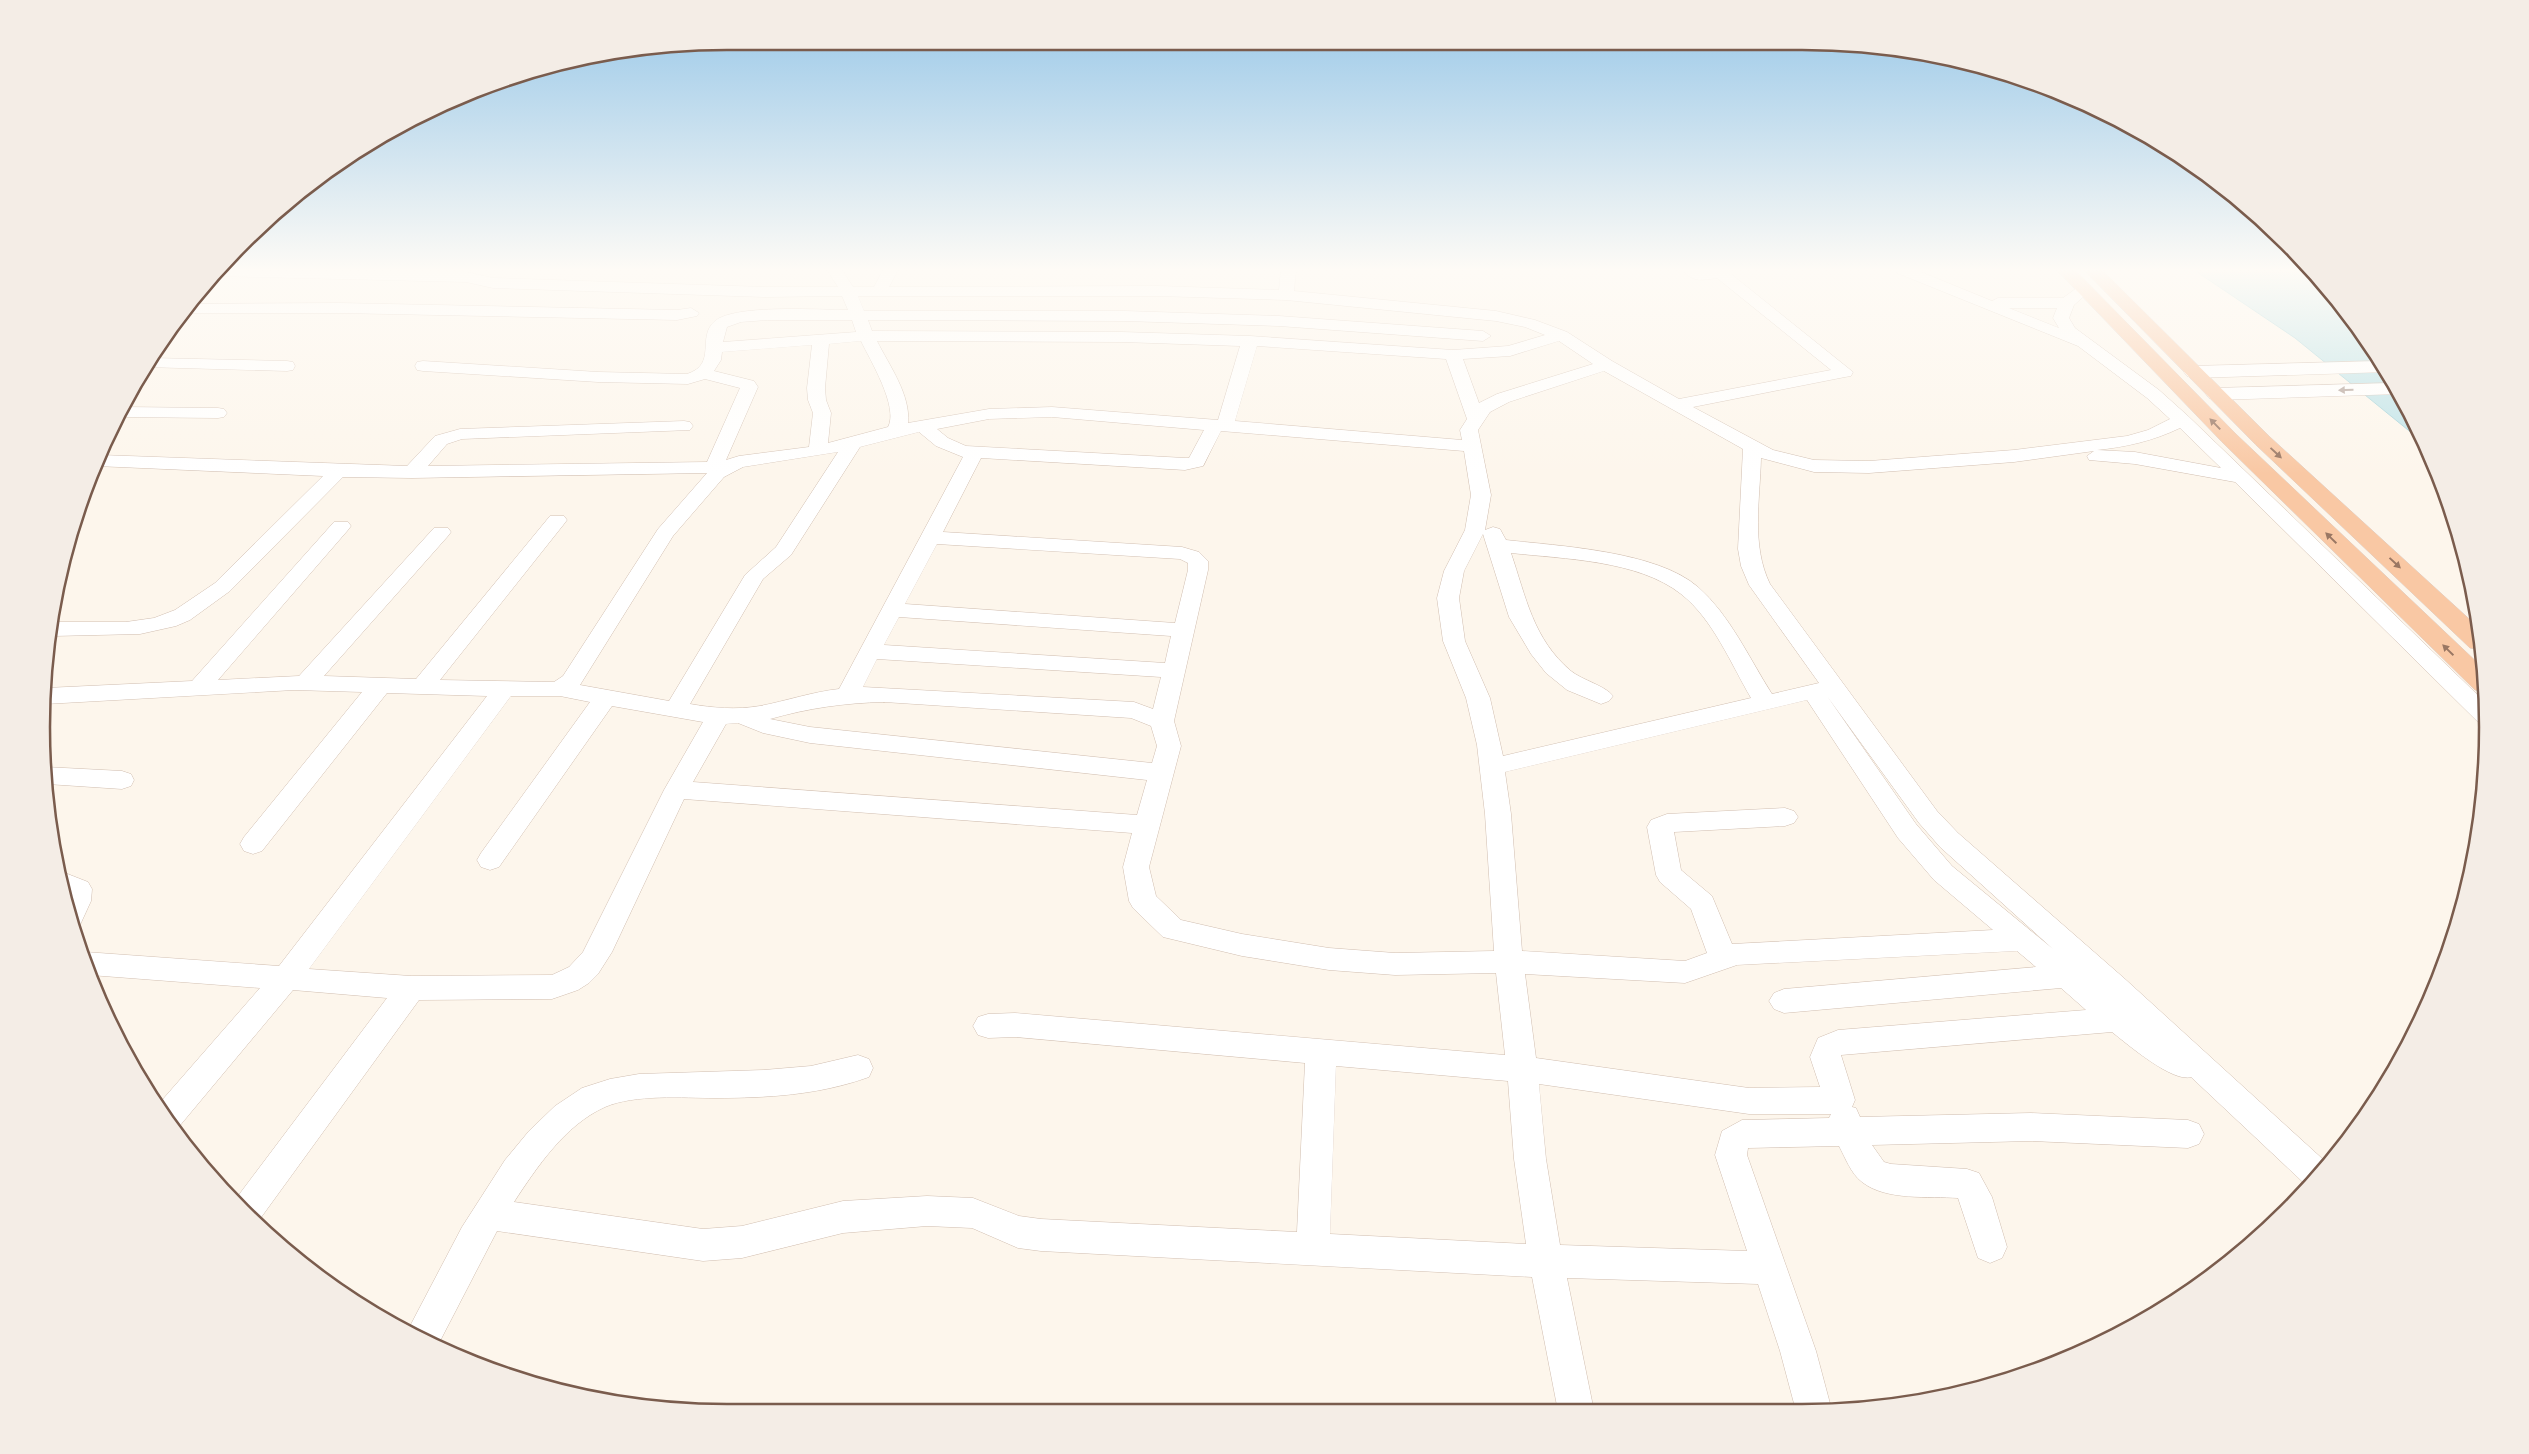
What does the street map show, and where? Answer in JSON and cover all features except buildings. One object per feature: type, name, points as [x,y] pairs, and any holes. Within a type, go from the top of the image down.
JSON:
[{"type":"highway","points":[[2140,338],[2236,444],[2477,678]]},
{"type":"highway","points":[[2155,338],[2194,372],[2271,448],[2473,636]]},
{"type":"street","points":[[704,374],[713,360],[716,338]]},
{"type":"street","points":[[715,348],[846,338]]},
{"type":"street","points":[[867,338],[891,384],[900,416],[899,424],[895,431]]},
{"type":"street","points":[[1149,338],[1250,341],[1453,355],[1510,351],[1549,338]]},
{"type":"street","points":[[1567,338],[1606,365],[1766,454],[1823,466],[1868,467],[2014,456],[2127,441],[2154,434],[2182,420]]},
{"type":"street","points":[[1676,405],[1846,372],[1803,338]]},
{"type":"street","points":[[2071,338],[2093,347]]},
{"type":"street","points":[[2079,338],[2153,394],[2182,420],[2479,710]]},
{"type":"street","points":[[818,451],[822,413],[816,400],[816,388],[822,340]]},
{"type":"street","points":[[924,427],[952,448],[974,452],[1185,464],[1196,462],[1220,426],[1250,341]]},
{"type":"street","points":[[1453,355],[1476,419]]},
{"type":"street","points":[[155,365],[287,366]]},
{"type":"street","points":[[1575,1404],[1546,1261],[1530,1159],[1522,1069],[1509,962],[1498,814],[1491,767],[1478,698],[1454,641],[1448,598],[1454,571],[1475,530],[1481,495],[1469,430],[1483,408],[1503,398],[1606,365]]},
{"type":"street","points":[[423,366],[598,377],[688,379],[704,374],[748,384],[749,388],[717,473],[665,533],[571,680],[560,689]]},
{"type":"street","points":[[2194,372],[2375,367]]},
{"type":"street","points":[[2216,394],[2388,389]]},
{"type":"street","points":[[128,412],[218,413]]},
{"type":"street","points":[[105,461],[338,471],[412,472],[720,467],[739,462],[853,444],[895,431],[989,414],[1023,412],[1052,412],[1473,446]]},
{"type":"street","points":[[412,472],[441,440],[460,434],[684,426]]},
{"type":"street","points":[[676,710],[756,575],[784,551],[853,444]]},
{"type":"street","points":[[1752,447],[1748,549],[1750,566],[1924,853],[1943,873],[2143,1040],[2166,1055],[2217,1082]]},
{"type":"street","points":[[847,695],[974,452]]},
{"type":"street","points":[[2014,456],[2135,458],[2242,478]]},
{"type":"street","points":[[58,629],[118,630],[149,626],[169,621],[191,610],[204,602],[251,559],[338,471]]},
{"type":"street","points":[[1478,511],[1499,545],[1517,608],[1525,628],[1556,670],[1573,684],[1600,696]]},
{"type":"street","points":[[422,687],[557,520]]},
{"type":"street","points":[[198,688],[341,526]]},
{"type":"street","points":[[305,683],[441,532]]},
{"type":"street","points":[[929,538],[1182,553],[1192,556],[1198,562],[1198,570],[1162,721],[1169,746],[1136,867],[1143,901],[1173,929],[1242,945],[1329,959],[1395,964],[1509,962],[1685,972],[1736,954],[2022,940]]},
{"type":"street","points":[[1499,545],[1629,564],[1654,570],[1673,579],[1700,602],[1766,703]]},
{"type":"street","points":[[891,610],[1184,630]]},
{"type":"street","points":[[869,651],[1174,671]]},
{"type":"street","points":[[51,696],[305,683],[560,689],[676,710],[729,716],[810,735],[1162,773]]},
{"type":"street","points":[[253,844],[380,686]]},
{"type":"street","points":[[171,1113],[286,978],[504,689]]},
{"type":"street","points":[[1491,767],[1824,689]]},
{"type":"street","points":[[1824,689],[1928,817],[1949,840],[2115,987],[2313,1171]]},
{"type":"street","points":[[729,716],[760,714],[810,700],[847,695],[884,694],[1134,710],[1162,721]]},
{"type":"street","points":[[490,860],[606,697]]},
{"type":"street","points":[[93,964],[411,988],[552,987],[574,981],[588,967],[598,952],[676,790],[729,716]]},
{"type":"street","points":[[51,775],[122,780]]},
{"type":"street","points":[[676,790],[1148,825]]},
{"type":"street","points":[[1723,958],[1702,903],[1670,875],[1660,827],[1667,822],[1785,817]]},
{"type":"street","points":[[69,885],[79,889],[78,901],[75,908]]},
{"type":"street","points":[[1784,1001],[2065,976]]},
{"type":"street","points":[[249,1207],[411,988]]},
{"type":"street","points":[[1990,1247],[1976,1197],[1966,1184],[1889,1179],[1873,1172],[1862,1158],[1848,1131],[1840,1100],[1825,1057],[1829,1047],[1838,1043],[2118,1019]]},
{"type":"street","points":[[988,1026],[1015,1025],[1522,1069],[1749,1100],[1840,1100]]},
{"type":"street","points":[[1313,1249],[1321,1052]]},
{"type":"street","points":[[426,1333],[489,1214],[536,1143],[560,1120],[593,1098],[620,1089],[802,1081],[831,1077],[858,1068]]},
{"type":"street","points":[[1812,1404],[1798,1351],[1731,1155],[1734,1141],[1742,1134],[2031,1127],[2188,1134]]},
{"type":"street","points":[[489,1214],[703,1245],[742,1242],[843,1217],[936,1211],[973,1213],[1018,1232],[1041,1235],[1546,1261],[1769,1268]]},
{"type":"water","points":[[2295,338],[2356,338],[2388,389],[2411,432]]}]
